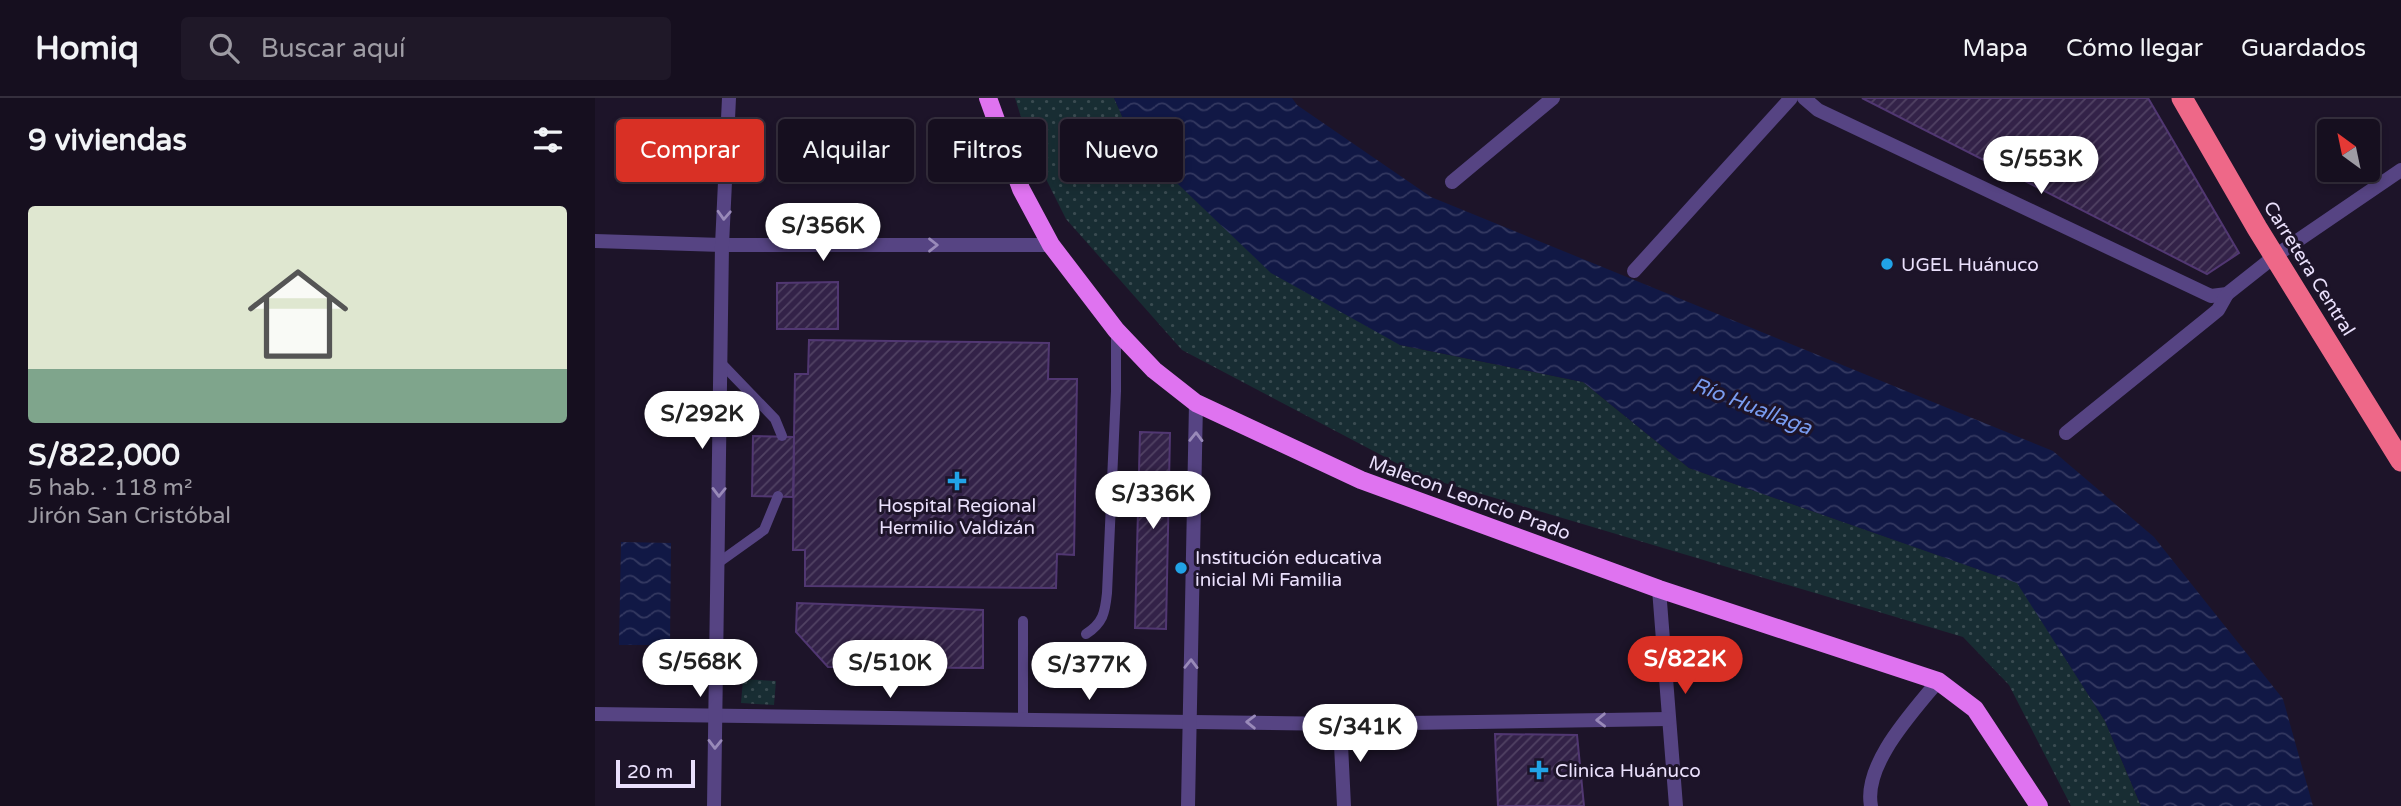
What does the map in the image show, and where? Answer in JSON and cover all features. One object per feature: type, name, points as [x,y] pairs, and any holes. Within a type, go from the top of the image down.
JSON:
[{"type":"highway","name":"Carretera Central","points":[[2182,98],[2401,461]]},
{"type":"main road","name":"Malecon Leoncio Prado","points":[[988,98],[1021,189],[1051,245],[1116,330],[1154,370],[1196,403],[1361,480],[1658,589],[1938,681],[1975,709],[2039,806]]},
{"type":"street","points":[[714,806],[722,245],[729,98]]},
{"type":"street","points":[[1453,182],[1553,98]]},
{"type":"street","points":[[1634,271],[1791,98]]},
{"type":"street","points":[[1804,98],[1818,110],[2211,296],[2227,294]]},
{"type":"street","points":[[2066,433],[2218,310],[2227,294],[2275,256],[2401,170]]},
{"type":"street","points":[[595,241],[722,245],[1051,245]]},
{"type":"street","points":[[1188,806],[1196,403]]},
{"type":"street","points":[[1658,589],[1676,806]]},
{"type":"street","points":[[1871,806],[1869,784],[1880,759],[1938,681]]},
{"type":"street","points":[[595,714],[1340,724],[1669,719]]},
{"type":"street","points":[[1340,724],[1344,806]]},
{"type":"lane","points":[[1086,634],[1098,626],[1104,616],[1107,593],[1116,330]]},
{"type":"lane","points":[[721,363],[775,419],[782,436]]},
{"type":"lane","points":[[718,563],[764,530],[778,496]]},
{"type":"lane","points":[[1023,621],[1023,719]]},
{"type":"shaded area","points":[[1015,98],[1114,98],[1123,119],[1060,119],[1060,182],[1183,182],[1183,179],[1400,345],[1583,382],[1689,468],[2018,583],[2105,721],[2141,806],[2071,806],[2009,685],[1963,637],[1421,476],[1182,350],[1066,219],[1046,179],[1046,119],[1022,119]]},
{"type":"shaded area","points":[[743,679],[776,681],[774,705],[741,703]]},
{"type":"water","name":"Río Huallaga","points":[[1114,98],[1292,98],[1297,105],[1431,197],[2053,451],[2154,537],[2283,699],[2313,806],[2141,806],[2105,721],[2017,583],[1689,468],[1583,382],[1400,345],[1271,273],[1176,182],[1183,182],[1183,119],[1123,119]]},
{"type":"water","points":[[621,542],[671,543],[670,645],[619,645]]},
{"type":"building","points":[[1862,98],[2148,98],[2239,253],[2207,274]]},
{"type":"building","points":[[838,282],[838,329],[777,329],[777,283]]},
{"type":"building","points":[[809,340],[1049,343],[1048,379],[1077,379],[1074,555],[1057,554],[1056,588],[805,586],[805,550],[793,550],[795,374],[808,374]]},
{"type":"building","points":[[1140,432],[1170,433],[1166,629],[1135,628]]},
{"type":"building","points":[[753,436],[794,437],[793,497],[752,496]]},
{"type":"building","points":[[797,603],[983,610],[983,668],[828,667],[796,632]]},
{"type":"building","name":"Clinica Huánuco","points":[[1495,734],[1577,735],[1584,806],[1498,806]]},
{"type":"place","name":"UGEL Huánuco","points":[[1887,264]]},
{"type":"place","name":"Hospital Regional Hermilio Valdizán","points":[[957,481]]},
{"type":"place","name":"Institución educativa inicial Mi Familia","points":[[1181,568]]},
{"type":"place","name":"Clinica Huánuco","points":[[1539,770]]}]
